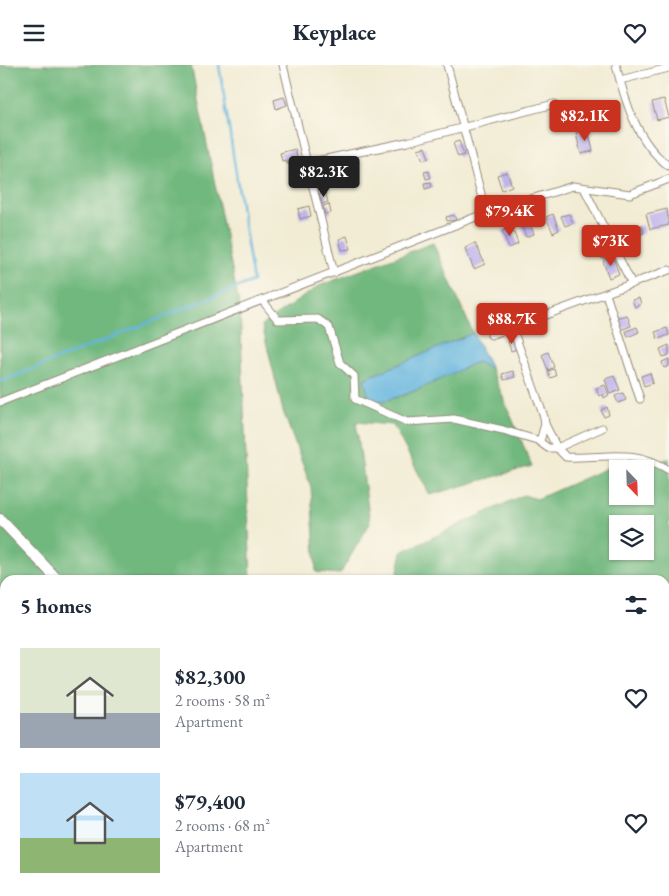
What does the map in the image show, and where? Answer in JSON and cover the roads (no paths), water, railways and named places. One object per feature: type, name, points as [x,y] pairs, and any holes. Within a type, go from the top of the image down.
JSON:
[{"type":"main road","points":[[0,519],[53,575]]},
{"type":"street","points":[[283,65],[334,273]]},
{"type":"street","points":[[447,65],[486,213]]},
{"type":"street","points":[[616,65],[627,104],[647,145],[669,166]]},
{"type":"street","points":[[620,80],[669,68]]},
{"type":"street","points":[[307,163],[554,105]]},
{"type":"street","points":[[0,402],[486,213],[555,190],[573,186],[630,194],[669,179]]},
{"type":"street","points":[[584,188],[632,284]]},
{"type":"street","points":[[491,335],[669,270]]},
{"type":"street","points":[[606,294],[640,399]]},
{"type":"street","points":[[262,300],[278,320],[318,319],[328,327],[340,363],[354,376],[355,399],[372,408],[407,421],[454,419],[540,441],[548,448],[556,448],[602,428]]},
{"type":"street","points":[[512,327],[545,424],[556,448],[566,457],[599,457],[628,454],[652,460],[669,470]]},
{"type":"street","points":[[540,441],[545,424]]},
{"type":"water","points":[[473,333],[491,369],[477,362],[410,393],[396,398],[370,402],[364,379]]},
{"type":"waterway","points":[[0,382],[253,281],[219,65]]}]
